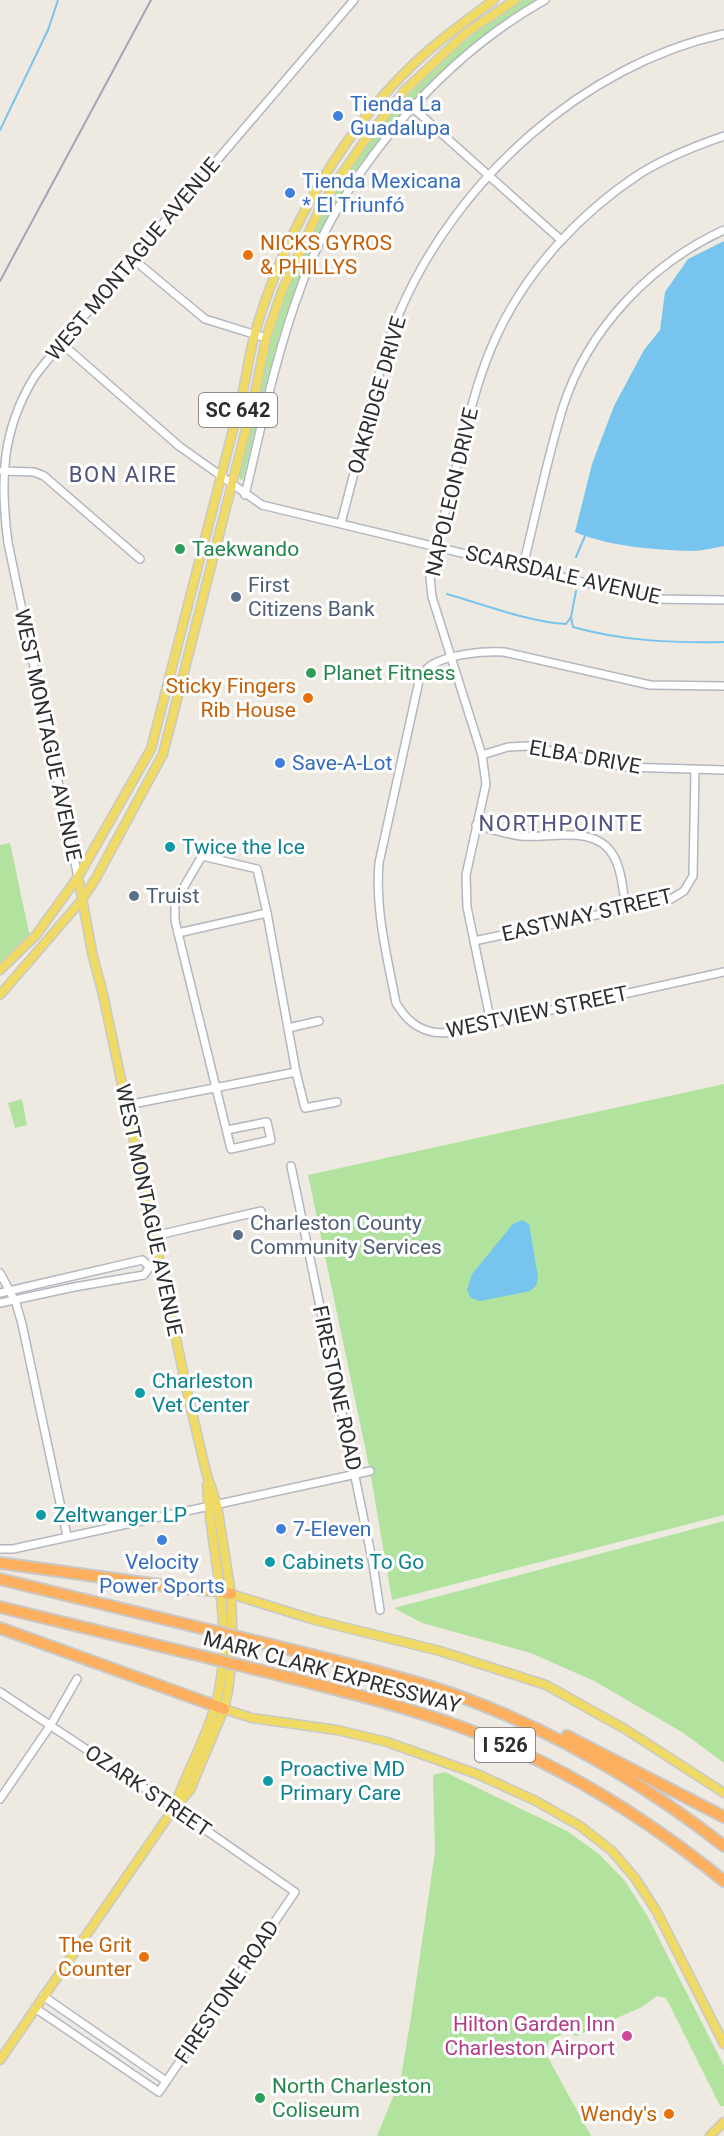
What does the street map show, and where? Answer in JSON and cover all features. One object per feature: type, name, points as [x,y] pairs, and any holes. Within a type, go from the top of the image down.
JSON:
[{"type":"highway","points":[[0,1563],[226,1593]]},
{"type":"highway","name":"MARK CLARK EXPRESSWAY","points":[[0,1580],[370,1669],[460,1697],[526,1724],[568,1745],[648,1792],[724,1846]]},
{"type":"highway","name":"MARK CLARK EXPRESSWAY","points":[[0,1607],[259,1670],[416,1712],[510,1748],[624,1808],[724,1881]]},
{"type":"highway","points":[[0,1628],[140,1677],[219,1708]]},
{"type":"highway","points":[[460,1697],[493,1704],[535,1721],[724,1816]]},
{"type":"main road","name":"SC 642","points":[[0,970],[36,935],[78,877],[151,749],[255,334],[281,260],[307,207],[334,162],[363,122],[396,84],[428,51],[494,0]]},
{"type":"main road","name":"SC 642","points":[[0,995],[81,901],[96,878],[163,754],[255,394],[266,338],[288,276],[320,208],[363,143],[405,90],[466,33],[515,0]]},
{"type":"main road","name":"WEST MONTAGUE AVENUE","points":[[0,2060],[174,1808],[219,1708],[223,1650],[226,1593],[213,1506],[81,901],[78,877]]},
{"type":"main road","points":[[226,1593],[315,1620],[440,1651],[546,1685],[625,1729],[724,1793]]},
{"type":"main road","points":[[219,1708],[252,1718],[337,1730],[387,1742],[477,1774],[536,1801],[580,1826],[612,1851],[635,1878],[657,1912],[724,2044]]},
{"type":"main road","points":[[710,2136],[724,2122]]},
{"type":"street","name":"WEST MONTAGUE AVENUE","points":[[78,877],[8,543],[3,506],[3,471],[14,420],[36,376],[61,343],[354,0]]},
{"type":"street","points":[[245,495],[278,353],[302,282],[325,233],[355,181],[383,143],[444,74],[490,36],[545,0]]},
{"type":"street","name":"OAKRIDGE DRIVE","points":[[341,523],[385,351],[400,309],[418,274],[460,209],[506,156],[569,104],[618,74],[651,58],[724,34]]},
{"type":"street","points":[[413,108],[561,240]]},
{"type":"street","name":"NAPOLEON DRIVE","points":[[491,1023],[465,890],[486,774],[432,597],[429,577],[478,381],[497,334],[517,299],[561,240],[598,206],[641,173],[689,148],[724,136]]},
{"type":"street","points":[[523,566],[563,406],[581,365],[600,333],[622,305],[649,278],[679,255],[724,230]]},
{"type":"street","points":[[133,259],[205,319],[266,338]]},
{"type":"street","name":"SCARSDALE AVENUE","points":[[61,343],[179,446],[262,505],[653,599],[724,600]]},
{"type":"street","points":[[3,471],[34,472],[44,476],[140,559]]},
{"type":"street","name":"WESTVIEW STREET","points":[[724,686],[650,685],[504,652],[484,651],[432,665],[424,671],[418,681],[379,863],[376,888],[396,1003],[403,1015],[414,1025],[426,1031],[439,1034],[724,972]]},
{"type":"street","name":"ELBA DRIVE","points":[[482,755],[508,747],[529,746],[624,767],[724,770]]},
{"type":"street","name":"EASTWAY STREET","points":[[474,941],[671,899],[681,894],[693,876],[695,770]]},
{"type":"street","points":[[476,825],[521,836],[581,835],[606,845],[613,855],[618,870],[626,909]]},
{"type":"street","points":[[227,1130],[267,1122],[271,1140],[231,1149],[215,1087],[175,920],[175,902],[202,856],[257,869],[305,1108],[338,1102]]},
{"type":"street","points":[[178,933],[267,913]]},
{"type":"street","points":[[288,1028],[319,1021]]},
{"type":"street","points":[[127,1105],[296,1072]]},
{"type":"street","name":"FIRESTONE ROAD","points":[[291,1166],[373,1564],[380,1610]]},
{"type":"street","points":[[154,1236],[261,1211]]},
{"type":"street","points":[[0,1293],[142,1260],[150,1267]]},
{"type":"street","points":[[0,1303],[144,1275],[150,1267],[160,1265]]},
{"type":"street","points":[[0,1273],[15,1301],[22,1324],[67,1536]]},
{"type":"street","points":[[0,1549],[13,1549],[370,1471]]},
{"type":"street","points":[[0,1799],[50,1726],[77,1679]]},
{"type":"street","name":"OZARK STREET","points":[[0,1692],[295,1892]]},
{"type":"street","name":"FIRESTONE ROAD","points":[[35,2008],[159,2092],[295,1892]]},
{"type":"street","points":[[43,1996],[166,2081]]},
{"type":"green space","points":[[522,0],[536,0],[494,28],[455,60],[419,95],[386,133],[330,216],[289,307],[270,371],[243,479],[240,480],[239,469],[280,310],[298,263],[345,176],[374,135],[442,61]]},
{"type":"green space","points":[[10,843],[30,937],[0,966],[0,845]]},
{"type":"green space","points":[[724,1084],[724,1515],[392,1600],[370,1471],[308,1175]]},
{"type":"green space","points":[[22,1099],[27,1125],[15,1128],[8,1103]]},
{"type":"green space","points":[[724,1521],[724,1763],[682,1732],[594,1681],[531,1653],[422,1623],[394,1608]]},
{"type":"green space","points":[[445,1772],[567,1831],[599,1854],[625,1881],[648,1917],[724,2066],[724,2106],[720,2106],[666,1998],[657,1996],[642,2007],[576,2036],[567,2032],[549,2041],[546,2054],[591,2136],[377,2136],[401,2077],[435,1852],[433,1775]]},
{"type":"water","points":[[724,241],[724,546],[691,551],[647,548],[602,541],[575,532],[592,464],[614,406],[644,350],[660,330],[665,292],[688,259]]},
{"type":"water","points":[[522,1220],[529,1224],[538,1277],[536,1286],[530,1291],[480,1301],[471,1298],[467,1290],[472,1274],[513,1224]]},
{"type":"waterway","points":[[0,130],[48,30],[58,0]]},
{"type":"waterway","points":[[576,557],[585,536]]},
{"type":"waterway","points":[[447,594],[521,616],[566,624],[571,617],[576,591]]},
{"type":"waterway","points":[[571,617],[573,627],[591,632],[667,641],[724,642]]},
{"type":"railway","points":[[0,281],[151,0]]},
{"type":"place","name":"Tienda La Guadalupa","points":[[338,116]]},
{"type":"place","name":"Tienda Mexicana * El Triunfó","points":[[290,193]]},
{"type":"place","name":"NICKS GYROS & PHILLYS","points":[[248,255]]},
{"type":"place","name":"Taekwando","points":[[180,549]]},
{"type":"place","name":"First Citizens Bank","points":[[236,597]]},
{"type":"place","name":"Planet Fitness","points":[[311,673]]},
{"type":"place","name":"Sticky Fingers Rib House","points":[[308,698]]},
{"type":"place","name":"Save-A-Lot","points":[[280,763]]},
{"type":"place","name":"Twice the Ice","points":[[170,847]]},
{"type":"place","name":"Truist","points":[[134,896]]},
{"type":"place","name":"Charleston County Community Services","points":[[238,1235]]},
{"type":"place","name":"Charleston Vet Center","points":[[140,1393]]},
{"type":"place","name":"Zeltwanger LP","points":[[41,1515]]},
{"type":"place","name":"7-Eleven","points":[[281,1529]]},
{"type":"place","name":"Velocity Power Sports","points":[[162,1540]]},
{"type":"place","name":"Cabinets To Go","points":[[270,1562]]},
{"type":"place","name":"Proactive MD Primary Care","points":[[268,1781]]},
{"type":"place","name":"The Grit Counter","points":[[144,1957]]},
{"type":"place","name":"Hilton Garden Inn Charleston Airport","points":[[627,2036]]},
{"type":"place","name":"North Charleston Coliseum","points":[[260,2098]]},
{"type":"place","name":"Wendy's","points":[[669,2114]]},
{"type":"district","name":"BON AIRE","points":[[123,474]]},
{"type":"district","name":"NORTHPOINTE","points":[[561,823]]}]
